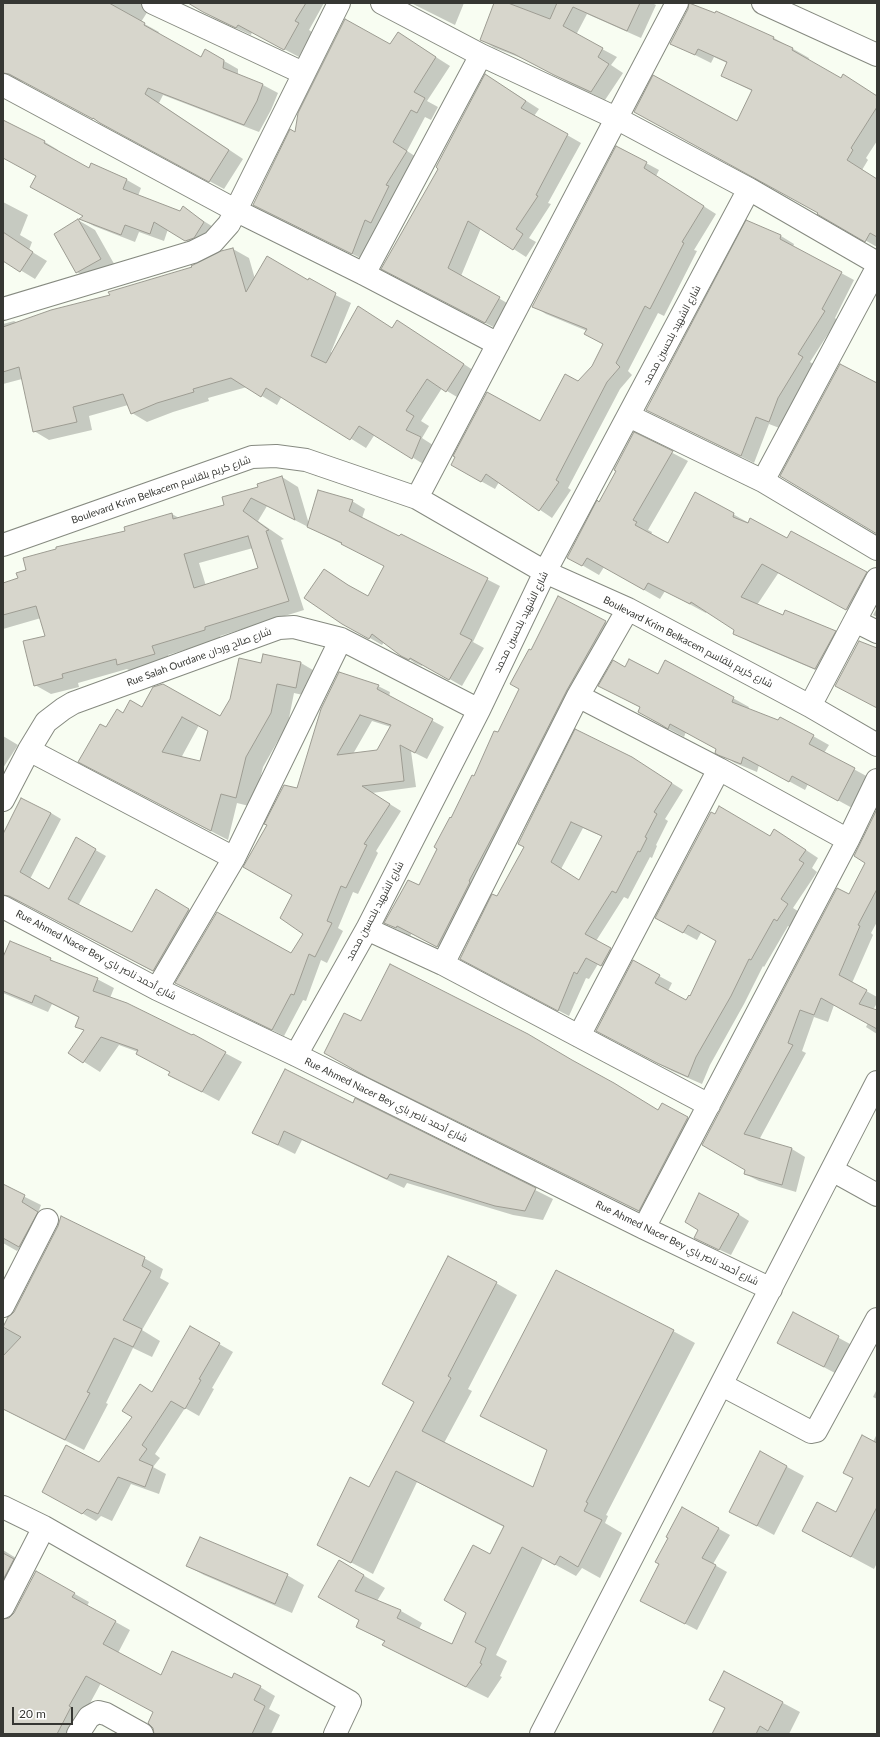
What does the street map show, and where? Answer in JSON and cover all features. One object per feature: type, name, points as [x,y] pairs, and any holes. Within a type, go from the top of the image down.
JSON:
[{"type":"street","points":[[3,308],[198,250],[213,242],[229,224],[339,3]]},
{"type":"street","points":[[382,3],[481,54],[616,118],[749,189],[877,263]]},
{"type":"street","points":[[417,498],[677,3]]},
{"type":"street","points":[[763,3],[876,52]]},
{"type":"street","points":[[161,5],[303,73]]},
{"type":"street","points":[[364,274],[481,54]]},
{"type":"street","points":[[3,85],[235,210],[364,274],[498,344]]},
{"type":"street","name":"شارع الشهيد بلحسين محمد","points":[[296,1055],[367,929],[479,710],[545,572],[749,189]]},
{"type":"street","points":[[763,481],[877,268]]},
{"type":"street","points":[[628,416],[763,481],[877,549]]},
{"type":"street","name":"Boulevard Krim Belkacem شارع كريم بلقاسم","points":[[3,545],[252,458],[276,456],[306,460],[417,498],[545,572],[628,609],[810,706],[877,745]]},
{"type":"street","points":[[810,706],[877,579]]},
{"type":"street","points":[[443,964],[578,696],[628,609]]},
{"type":"street","points":[[855,621],[877,632]]},
{"type":"street","name":"Rue Salah Ourdane شارع صالح وردان","points":[[3,800],[29,750],[46,722],[73,703],[270,630],[294,627],[341,639],[479,710]]},
{"type":"street","points":[[157,989],[234,858],[341,639]]},
{"type":"street","points":[[578,696],[718,769],[848,840]]},
{"type":"street","points":[[29,750],[234,858]]},
{"type":"street","points":[[579,1036],[718,769]]},
{"type":"street","points":[[644,1228],[848,840],[877,780]]},
{"type":"street","name":"Rue Ahmed Nacer Bey شارع أحمد ناصر باي","points":[[3,907],[157,989],[296,1055],[644,1228],[772,1289]]},
{"type":"street","points":[[367,929],[443,964],[709,1105]]},
{"type":"street","points":[[541,1734],[772,1289],[877,1082]]},
{"type":"street","points":[[832,1170],[877,1195]]},
{"type":"street","points":[[3,1306],[47,1220]]},
{"type":"street","points":[[722,1385],[811,1432],[816,1431],[877,1320]]},
{"type":"street","points":[[3,1507],[44,1527],[350,1702],[335,1734]]},
{"type":"street","points":[[3,1607],[44,1527]]},
{"type":"street","points":[[78,1734],[89,1717],[98,1712],[106,1714],[142,1734]]},
{"type":"building","points":[[3,3],[109,3],[145,23],[144,25],[201,57],[205,49],[224,60],[223,68],[263,84],[257,101],[244,125],[148,88],[145,94],[229,150],[209,182],[93,118],[9,74],[3,73]]},
{"type":"building","points":[[188,3],[306,3],[295,21],[299,23],[284,50],[238,25],[236,28]]},
{"type":"building","points":[[494,3],[508,3],[550,19],[557,3],[640,3],[627,31],[573,7],[563,26],[603,48],[598,57],[609,64],[591,92],[514,54],[480,40]]},
{"type":"building","points":[[689,3],[715,13],[716,11],[774,37],[773,39],[793,48],[792,50],[841,78],[843,74],[877,96],[877,107],[851,148],[853,150],[847,160],[877,179],[877,237],[870,233],[865,242],[817,214],[818,213],[634,112],[653,75],[737,121],[752,90],[721,76],[727,62],[698,49],[695,55],[670,44],[688,9]]},
{"type":"building","points":[[345,19],[390,44],[398,32],[436,57],[414,92],[425,98],[417,113],[411,110],[393,142],[407,151],[386,185],[389,186],[371,223],[365,220],[352,254],[253,205],[290,129],[295,132],[298,113]]},
{"type":"building","points":[[485,74],[526,101],[521,108],[568,134],[536,195],[538,196],[516,229],[523,234],[513,250],[468,221],[448,268],[500,297],[485,323],[381,269],[438,169],[436,167]]},
{"type":"building","points":[[3,120],[45,141],[44,143],[89,168],[91,163],[127,179],[123,189],[180,211],[183,206],[204,222],[194,238],[185,241],[154,222],[150,234],[125,225],[121,235],[79,219],[83,216],[30,187],[36,176],[3,158]]},
{"type":"building","points":[[616,146],[647,162],[644,168],[704,206],[682,242],[684,243],[650,309],[645,306],[616,363],[620,367],[607,382],[556,480],[559,482],[539,511],[486,474],[481,482],[451,465],[455,457],[453,456],[487,392],[540,421],[565,374],[578,381],[592,366],[603,344],[584,334],[587,329],[532,307]]},
{"type":"building","points":[[78,219],[101,259],[76,273],[54,234]]},
{"type":"building","points":[[746,220],[781,235],[780,239],[842,272],[822,309],[825,311],[798,354],[803,357],[778,398],[769,422],[756,417],[741,456],[646,410]]},
{"type":"building","points":[[3,232],[33,252],[20,272],[3,261]]},
{"type":"building","points":[[233,248],[246,292],[267,256],[308,280],[309,278],[336,293],[311,356],[326,363],[358,306],[392,328],[397,320],[464,364],[446,392],[427,379],[406,411],[414,416],[406,430],[421,437],[412,459],[359,426],[350,440],[266,388],[261,397],[231,378],[193,389],[194,392],[157,403],[131,414],[123,394],[73,407],[77,422],[33,432],[19,367],[3,372],[3,327],[51,310],[110,295],[108,292],[192,267],[191,266],[221,251]]},
{"type":"building","points":[[840,364],[877,383],[877,534],[780,476]]},
{"type":"building","points":[[634,432],[673,451],[633,520],[637,522],[635,525],[668,543],[695,492],[734,513],[733,517],[748,523],[750,518],[787,538],[791,531],[867,572],[846,610],[762,564],[741,597],[783,615],[785,610],[836,631],[815,669],[733,634],[734,630],[691,602],[690,604],[648,583],[644,590],[587,558],[582,566],[567,558],[597,500],[599,502],[616,471],[614,470]]},
{"type":"building","points":[[282,476],[295,520],[251,498],[243,511],[269,530],[266,531],[289,601],[205,627],[205,630],[152,646],[155,654],[117,665],[116,659],[62,674],[63,678],[34,686],[23,641],[45,636],[36,606],[3,615],[3,583],[18,578],[16,573],[26,570],[23,558],[56,549],[56,547],[125,531],[124,527],[172,513],[173,519],[224,505],[222,497],[258,487],[257,484]],"holes":[[[248,536],[258,568],[194,588],[184,554]]]},
{"type":"building","points":[[318,490],[353,500],[349,511],[399,536],[401,534],[488,578],[460,634],[472,640],[449,680],[410,658],[409,660],[401,656],[372,634],[369,639],[342,624],[304,598],[324,569],[368,596],[384,566],[341,544],[342,543],[307,527]]},
{"type":"building","points":[[558,596],[606,621],[567,690],[469,881],[470,882],[437,947],[397,926],[396,928],[384,923],[408,880],[419,885],[437,849],[434,847],[450,817],[451,818],[472,775],[474,776],[494,731],[498,732],[519,689],[510,684],[529,649],[531,650]]},
{"type":"building","points":[[859,641],[877,648],[877,708],[835,686]]},
{"type":"building","points":[[263,654],[301,662],[296,688],[277,684],[271,713],[246,757],[236,798],[221,794],[211,831],[78,762],[100,724],[106,727],[117,709],[123,713],[130,700],[142,707],[153,687],[163,684],[220,716],[230,699],[239,658],[261,663]],"holes":[[[182,717],[208,731],[200,761],[162,752]]]},
{"type":"building","points":[[629,659],[658,674],[665,660],[734,697],[732,702],[778,720],[780,717],[814,735],[809,744],[855,768],[838,801],[792,776],[789,782],[743,757],[741,764],[718,755],[715,753],[716,749],[670,724],[668,729],[638,712],[640,707],[598,686],[613,660],[625,667]]},
{"type":"building","points":[[339,672],[379,685],[377,689],[433,719],[415,753],[400,745],[404,781],[362,786],[390,804],[364,844],[367,845],[346,888],[341,886],[327,921],[332,923],[315,957],[309,954],[294,995],[291,994],[272,1030],[175,983],[217,912],[291,953],[303,934],[280,918],[292,895],[243,867],[267,825],[264,824],[284,785],[297,788],[321,709]],"holes":[[[360,715],[391,725],[377,750],[337,755]]]},
{"type":"building","points":[[575,729],[632,757],[672,783],[654,812],[657,814],[645,837],[647,838],[640,852],[638,851],[616,893],[612,891],[585,934],[611,948],[601,966],[586,958],[577,974],[574,972],[558,1011],[460,959],[492,894],[497,896],[524,847],[518,844]],"holes":[[[571,822],[602,836],[579,880],[551,862]]]},
{"type":"building","points":[[21,798],[51,813],[20,872],[49,889],[76,837],[96,849],[68,899],[132,932],[156,889],[189,909],[153,971],[9,896],[3,895],[3,834]]},
{"type":"building","points":[[719,806],[770,836],[774,829],[806,850],[799,860],[804,863],[781,899],[788,904],[777,921],[774,919],[751,960],[749,959],[731,996],[696,1057],[688,1077],[657,1063],[596,1031],[633,960],[660,975],[655,983],[686,1000],[689,995],[690,996],[716,941],[688,925],[683,933],[655,918],[711,812],[715,814]]},
{"type":"building","points":[[877,809],[877,889],[858,925],[860,926],[839,975],[867,990],[859,1004],[877,1010],[877,1029],[821,998],[814,1015],[800,1010],[788,1043],[793,1045],[744,1134],[792,1148],[782,1185],[744,1174],[745,1170],[702,1145],[837,888],[849,894],[865,863],[854,856]]},
{"type":"building","points":[[10,941],[51,958],[50,960],[98,978],[93,991],[127,1003],[192,1035],[193,1034],[226,1052],[202,1092],[168,1075],[170,1072],[136,1054],[138,1050],[101,1037],[83,1063],[68,1053],[84,1030],[75,1027],[79,1017],[35,995],[32,1003],[3,991],[3,957]]},
{"type":"building","points":[[390,964],[528,1034],[658,1110],[662,1103],[688,1117],[639,1211],[367,1077],[324,1053],[344,1013],[361,1021]]},
{"type":"building","points":[[285,1069],[353,1103],[355,1098],[536,1188],[525,1211],[495,1206],[390,1174],[387,1179],[284,1131],[278,1145],[252,1133]]},
{"type":"building","points":[[3,1184],[25,1195],[22,1202],[38,1212],[19,1247],[3,1238]]},
{"type":"building","points":[[699,1193],[739,1214],[719,1250],[694,1238],[698,1230],[685,1222]]},
{"type":"building","points":[[61,1216],[145,1257],[142,1266],[151,1271],[123,1320],[142,1329],[133,1347],[114,1338],[87,1392],[90,1393],[65,1440],[3,1409],[3,1356],[21,1337],[3,1327],[8,1317],[14,1312],[58,1226]]},
{"type":"building","points":[[448,1256],[497,1282],[448,1376],[451,1378],[422,1431],[533,1487],[547,1450],[480,1416],[556,1270],[674,1330],[586,1502],[588,1503],[584,1511],[602,1520],[578,1567],[560,1556],[555,1565],[522,1547],[475,1642],[486,1648],[480,1663],[482,1664],[466,1687],[382,1645],[385,1641],[356,1627],[359,1620],[318,1597],[339,1560],[364,1575],[355,1591],[401,1610],[397,1618],[452,1644],[466,1613],[444,1600],[473,1545],[490,1554],[504,1526],[396,1471],[351,1563],[317,1545],[350,1477],[369,1487],[414,1402],[382,1384]]},
{"type":"building","points":[[793,1312],[839,1336],[824,1367],[777,1343]]},
{"type":"building","points":[[190,1326],[220,1343],[199,1379],[201,1380],[185,1409],[171,1401],[142,1445],[147,1449],[139,1460],[153,1466],[145,1487],[118,1477],[98,1514],[87,1509],[82,1514],[42,1492],[66,1445],[99,1462],[132,1417],[122,1411],[140,1384],[152,1392]]},
{"type":"building","points":[[862,1435],[877,1443],[877,1507],[851,1557],[802,1531],[817,1502],[836,1512],[853,1478],[843,1473]]},
{"type":"building","points":[[760,1451],[787,1466],[757,1526],[729,1512]]},
{"type":"building","points":[[682,1507],[719,1528],[702,1558],[716,1565],[685,1624],[640,1601],[659,1564],[655,1562],[668,1538],[666,1537]]},
{"type":"building","points":[[200,1537],[288,1574],[275,1604],[186,1566]]},
{"type":"building","points":[[3,1553],[14,1559],[3,1580]]},
{"type":"building","points":[[36,1571],[75,1593],[72,1597],[116,1621],[103,1644],[161,1675],[172,1651],[232,1678],[234,1673],[261,1686],[254,1700],[265,1706],[252,1734],[154,1734],[153,1728],[148,1723],[153,1712],[86,1676],[69,1706],[71,1707],[57,1734],[3,1734],[3,1619],[9,1618],[14,1613]]},
{"type":"building","points":[[724,1671],[783,1702],[768,1731],[760,1726],[756,1734],[712,1734],[725,1708],[709,1700]]}]
